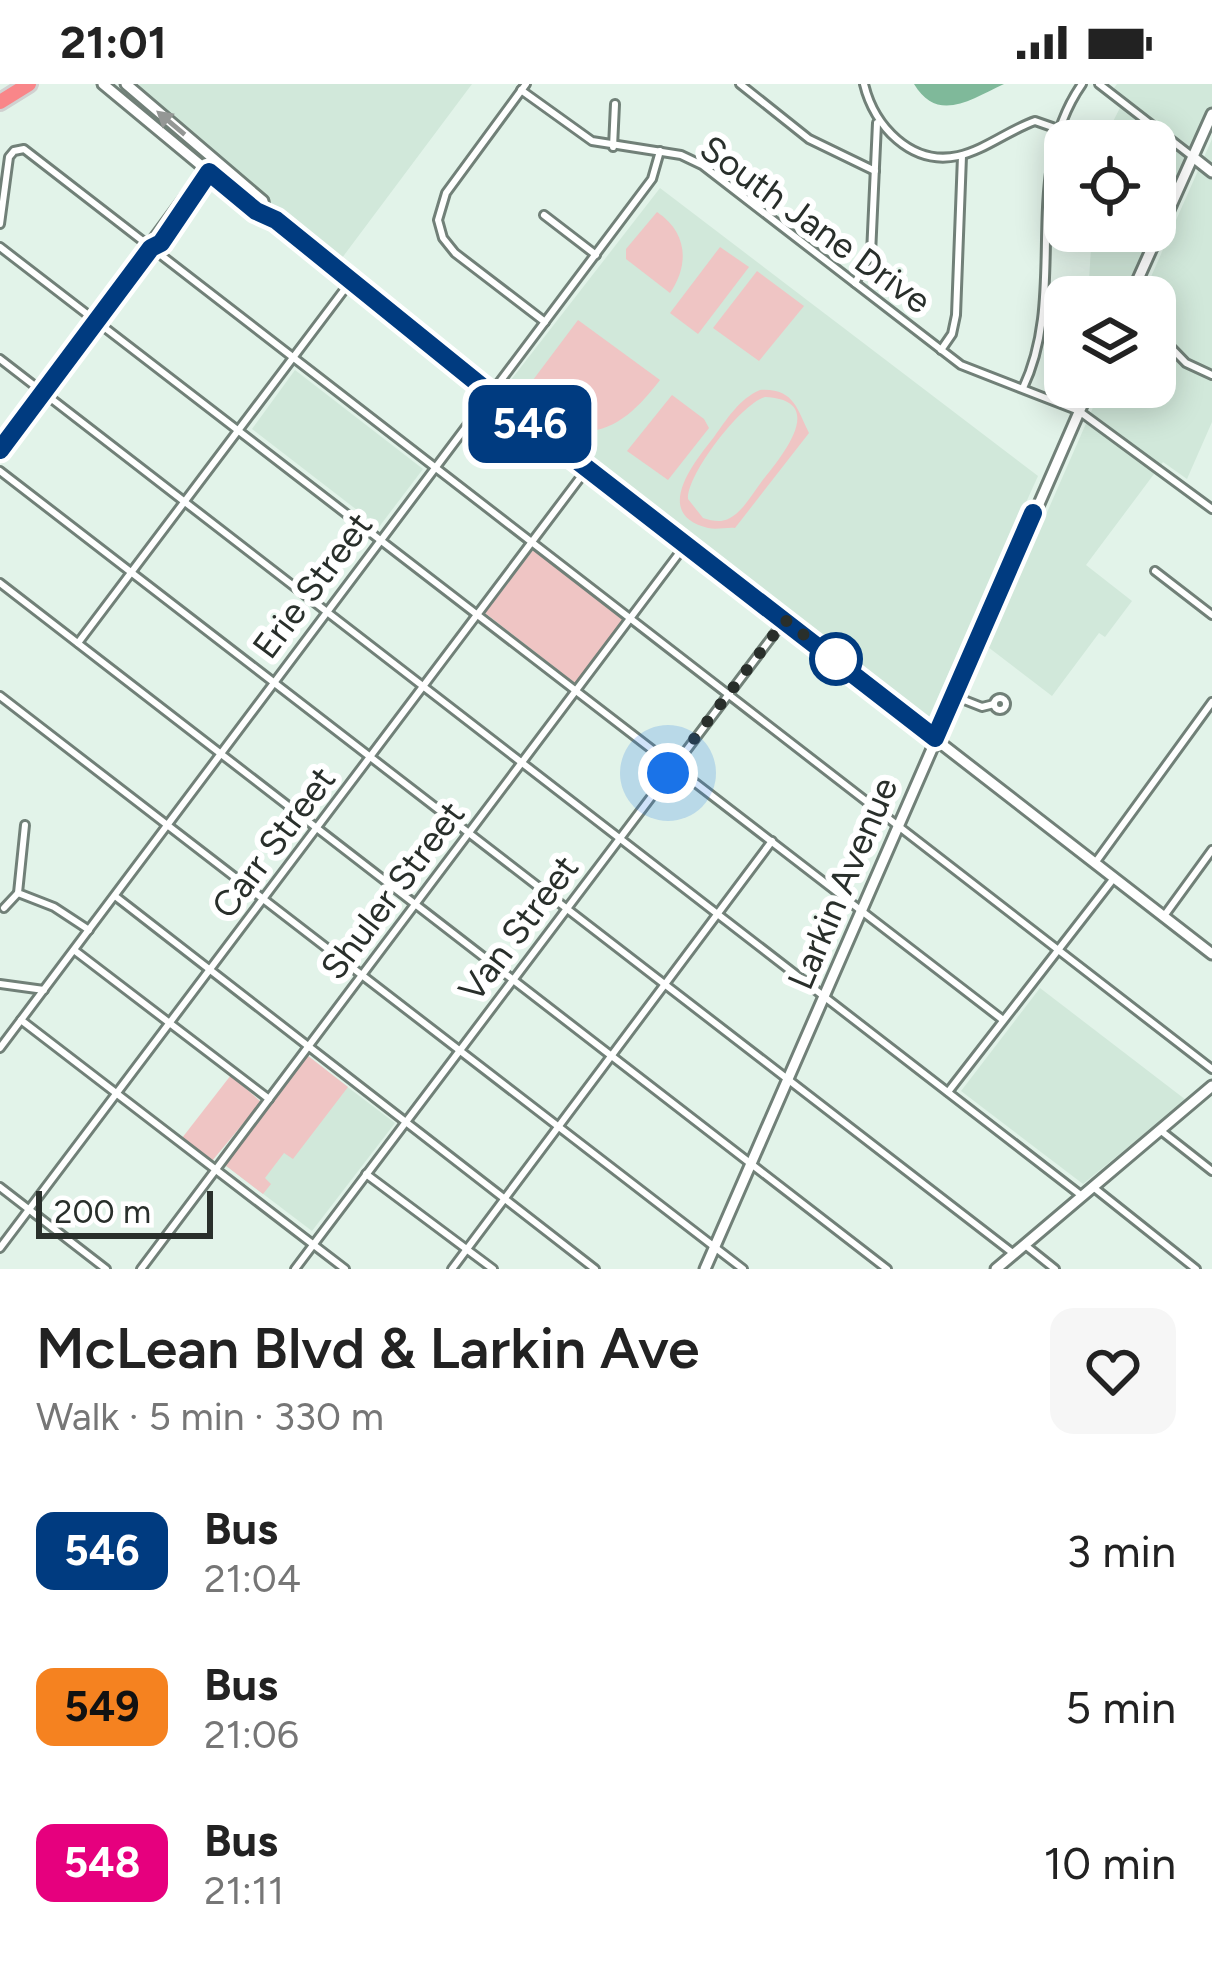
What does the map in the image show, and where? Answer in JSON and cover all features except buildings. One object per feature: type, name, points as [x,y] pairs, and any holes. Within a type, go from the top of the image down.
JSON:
[{"type":"highway","points":[[0,98],[12,84]]},
{"type":"highway","points":[[0,98],[29,84]]},
{"type":"main road","points":[[103,84],[256,211],[265,212],[491,394],[1212,954]]},
{"type":"main road","points":[[132,86],[263,201],[265,212]]},
{"type":"main road","points":[[1139,276],[1212,114]]},
{"type":"main road","points":[[1192,157],[1212,172]]},
{"type":"main road","name":"Larkin Avenue","points":[[705,1269],[1080,408]]},
{"type":"main road","points":[[996,1269],[1212,1086]]},
{"type":"street","points":[[740,84],[809,139],[875,171]]},
{"type":"street","points":[[864,84],[877,118],[890,135],[915,150],[940,157],[962,155],[1029,122],[1044,123]]},
{"type":"street","points":[[1062,120],[1082,84]]},
{"type":"street","points":[[1099,84],[1192,157]]},
{"type":"street","points":[[524,87],[454,181],[438,214],[443,238],[463,260],[545,322]]},
{"type":"street","name":"South Jane Drive","points":[[524,87],[583,136],[614,147],[660,151],[702,165],[968,369],[1079,411],[1212,509]]},
{"type":"street","points":[[614,147],[616,104]]},
{"type":"street","points":[[855,283],[871,254],[877,118]]},
{"type":"street","points":[[0,224],[11,152],[26,150],[1212,1069]]},
{"type":"street","name":"Erie Street","points":[[0,1048],[652,179],[660,151]]},
{"type":"street","points":[[941,350],[955,324],[962,155]]},
{"type":"street","points":[[0,449],[151,248],[161,243],[209,172]]},
{"type":"street","points":[[544,215],[596,255]]},
{"type":"street","points":[[0,247],[1003,1020]]},
{"type":"street","points":[[1023,388],[1042,336],[1046,252]]},
{"type":"street","points":[[78,643],[350,282]]},
{"type":"street","points":[[1176,353],[1212,375]]},
{"type":"street","points":[[0,359],[1082,1196]]},
{"type":"street","name":"Carr Street","points":[[0,1248],[587,468]]},
{"type":"street","points":[[0,471],[1014,1254]]},
{"type":"street","name":"Shuler Street","points":[[141,1269],[686,544]]},
{"type":"street","points":[[1155,571],[1212,615]]},
{"type":"street","points":[[0,583],[887,1269]]},
{"type":"street","name":"Van Street","points":[[295,1269],[785,620]]},
{"type":"street","points":[[0,696],[743,1269]]},
{"type":"street","points":[[954,696],[982,707],[994,704]]},
{"type":"street","points":[[1095,863],[1212,703]]},
{"type":"street","points":[[4,908],[18,893],[25,825]]},
{"type":"street","points":[[452,1269],[772,841]]},
{"type":"street","points":[[1164,916],[1212,850]]},
{"type":"street","points":[[948,1093],[1114,878]]},
{"type":"street","points":[[18,893],[54,907],[89,930]]},
{"type":"street","points":[[115,896],[595,1269]]},
{"type":"street","points":[[74,950],[269,1099]]},
{"type":"street","points":[[0,985],[44,990]]},
{"type":"street","points":[[21,1020],[344,1269]]},
{"type":"street","points":[[1160,1130],[1212,1172]]},
{"type":"street","points":[[366,1174],[493,1269]]},
{"type":"street","points":[[0,1187],[106,1269]]},
{"type":"street","points":[[1093,1187],[1196,1269]]},
{"type":"street","points":[[1025,1245],[1055,1269]]},
{"type":"shaded area","points":[[140,84],[472,84],[339,262],[266,211],[263,200],[135,91]]},
{"type":"shaded area","points":[[914,84],[1004,84],[944,106],[923,96]]},
{"type":"shaded area","points":[[1117,84],[1212,84],[1212,108],[1176,190],[1176,120],[1114,120],[1123,102],[1111,92]]},
{"type":"shaded area","points":[[1212,139],[1212,422],[1187,479],[1163,462],[1086,565],[1132,601],[1105,637],[1099,633],[1052,696],[988,647],[1093,408],[1176,408],[1176,276],[1151,276],[1162,252],[1176,252],[1176,220]]},
{"type":"shaded area","points":[[660,188],[1038,476],[928,719],[504,389]]},
{"type":"shaded area","points":[[657,212],[674,229],[682,249],[681,271],[670,293],[626,259],[626,249]]},
{"type":"shaded area","points":[[720,247],[749,267],[698,334],[670,313]]},
{"type":"shaded area","points":[[1091,252],[1149,252],[1138,276],[1089,276]]},
{"type":"shaded area","points":[[757,271],[804,306],[759,361],[713,328]]},
{"type":"shaded area","points":[[578,320],[660,380],[630,413],[592,431],[556,424],[521,396]]},
{"type":"shaded area","points":[[295,370],[423,469],[379,527],[252,429]]},
{"type":"shaded area","points":[[771,390],[787,396],[809,433],[735,528],[708,528],[682,511],[682,486],[729,417],[753,394]],"holes":[[[765,397],[794,408],[797,419],[779,459],[735,515],[720,521],[703,518],[688,499],[706,458],[755,402]]]},
{"type":"shaded area","points":[[672,395],[709,428],[668,480],[627,451]]},
{"type":"shaded area","points":[[533,550],[623,620],[575,683],[485,613]]},
{"type":"shaded area","points":[[1040,988],[1186,1100],[1083,1184],[961,1091]]},
{"type":"shaded area","points":[[307,1055],[348,1087],[293,1159],[284,1153],[265,1178],[271,1184],[263,1194],[225,1165]]},
{"type":"shaded area","points":[[308,1057],[395,1123],[312,1231],[225,1165]]},
{"type":"shaded area","points":[[231,1075],[261,1102],[212,1161],[182,1138]]},
{"type":"bus line","name":"546","points":[[0,450],[151,248],[161,243],[209,172],[935,738],[1033,513]]},
{"type":"route","points":[[668,773],[785,620],[849,670],[836,659]]}]
